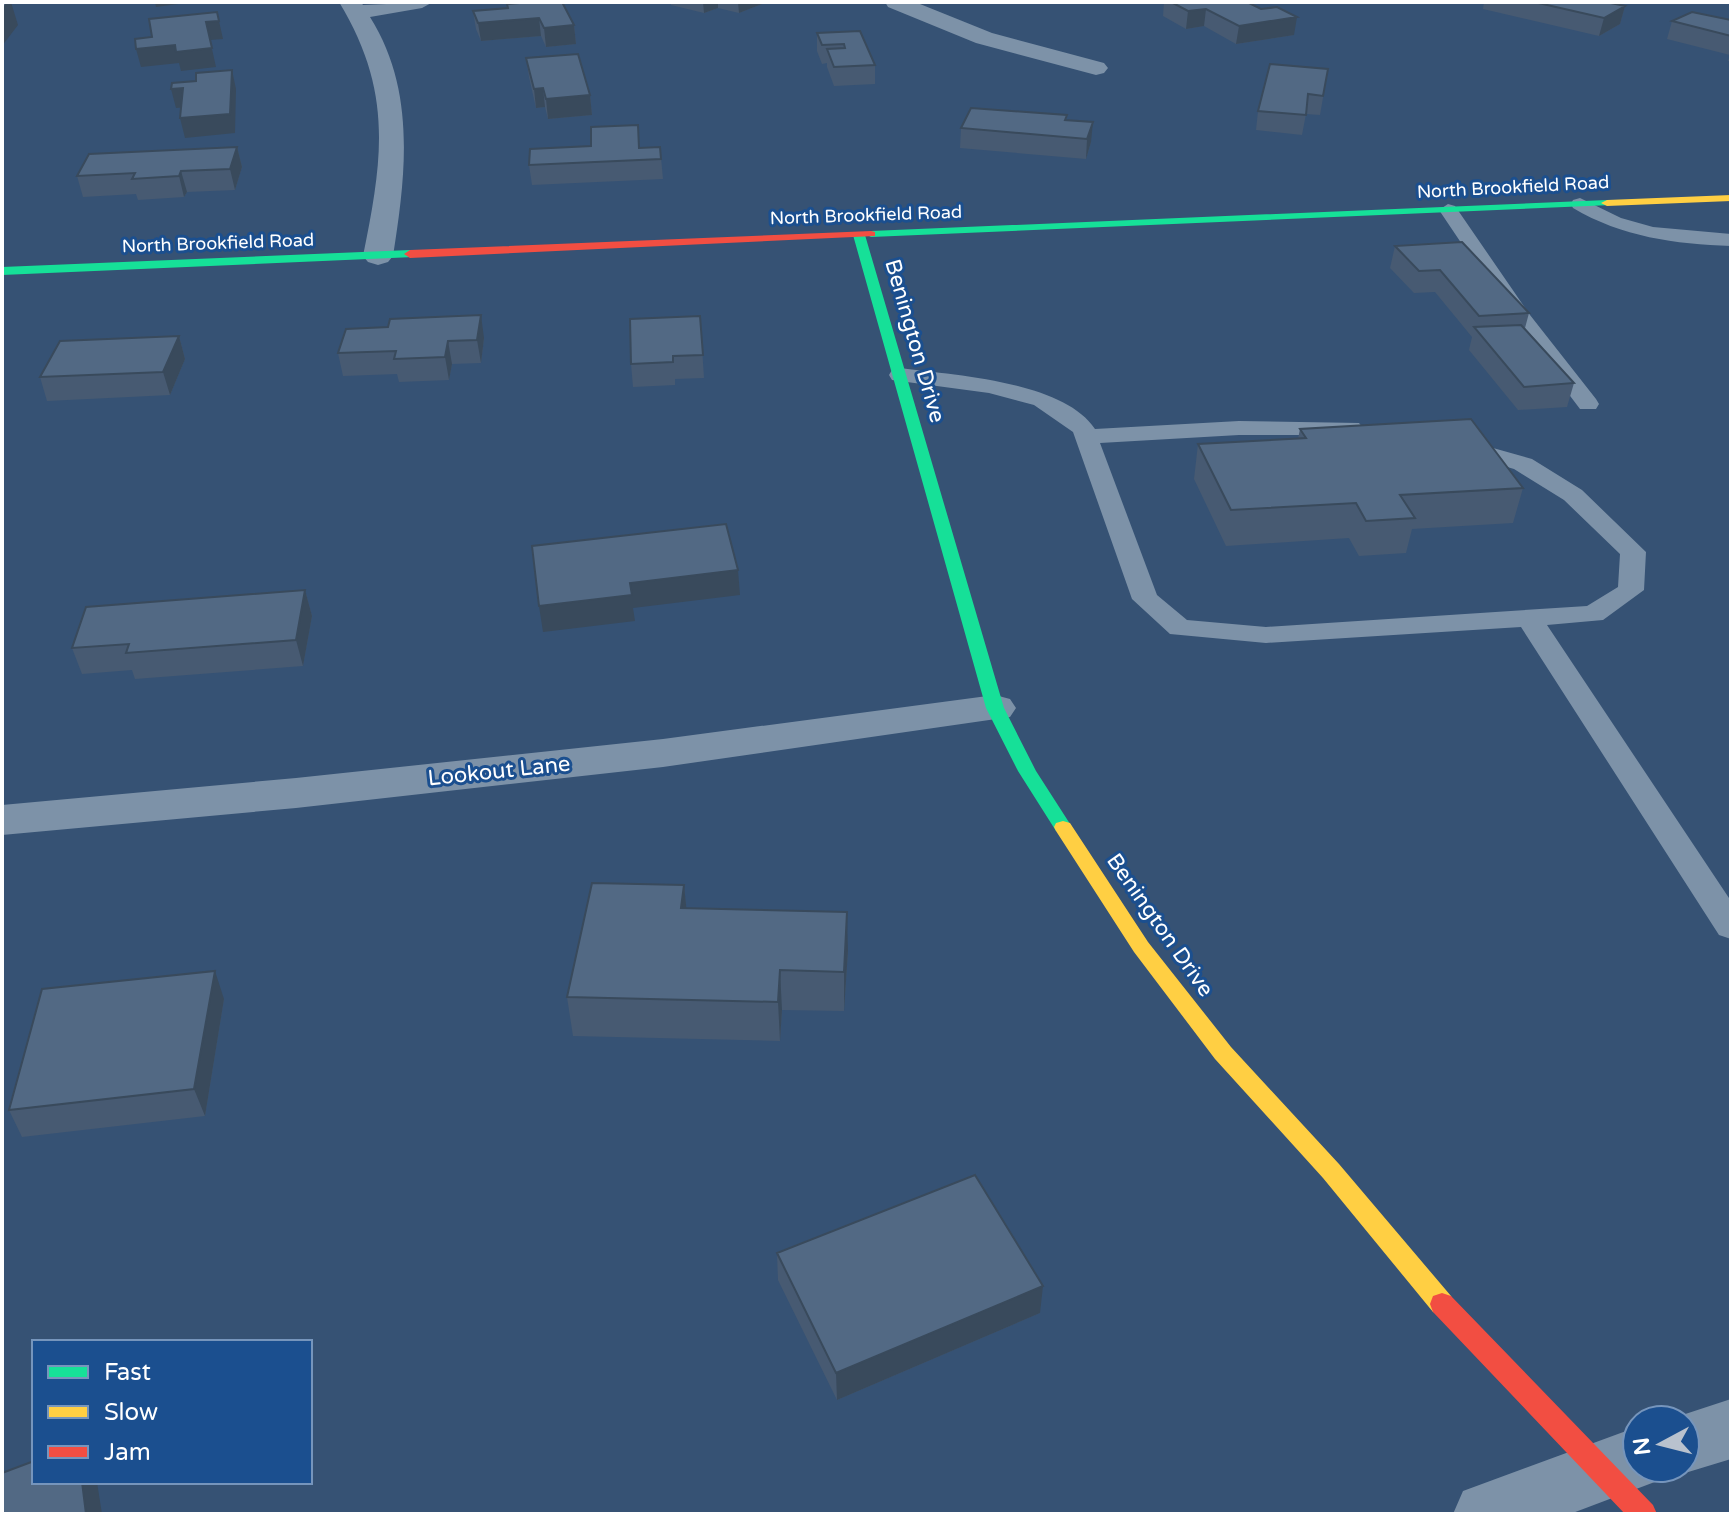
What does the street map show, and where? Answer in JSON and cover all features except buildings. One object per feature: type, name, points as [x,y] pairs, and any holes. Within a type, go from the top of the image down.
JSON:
[{"type":"street","points":[[378,256],[395,134],[384,67],[354,7],[422,2]]},
{"type":"street","points":[[896,2],[984,38],[1096,68]]},
{"type":"street","name":"North Brookfield Road","points":[[2,271],[1731,198]]},
{"type":"street","name":"Benington Drive","points":[[859,235],[995,708],[1027,771],[1141,947],[1223,1053],[1331,1171],[1462,1328],[1618,1464],[1643,1514]]},
{"type":"street","name":"Lookout Lane","points":[[2,820],[296,793],[648,755],[995,708]]},
{"type":"street","points":[[1701,1438],[1731,1429]]},
{"type":"street","points":[[1486,1514],[1618,1464]]},
{"type":"lane","points":[[1580,204],[1591,211],[1657,233],[1731,240]]},
{"type":"lane","points":[[1448,210],[1522,319],[1588,404]]},
{"type":"lane","points":[[900,375],[990,386],[1042,400],[1083,429],[1145,599],[1180,628],[1266,635],[1593,614],[1631,590],[1633,552],[1573,495],[1523,464],[1440,440]]},
{"type":"lane","points":[[1087,437],[1239,428],[1381,431]]},
{"type":"lane","points":[[1529,618],[1731,927]]},
{"type":"traffic: fast","points":[[871,234],[1607,203]]},
{"type":"traffic: fast","points":[[859,235],[995,708],[1027,771],[1063,827]]},
{"type":"traffic: fast","points":[[2,271],[410,254]]},
{"type":"traffic: slow","points":[[1607,203],[1731,198]]},
{"type":"traffic: slow","points":[[1063,827],[1141,947],[1223,1053],[1331,1171],[1442,1304]]},
{"type":"traffic: jam","points":[[410,254],[871,234]]},
{"type":"traffic: jam","points":[[1442,1304],[1643,1514]]}]
